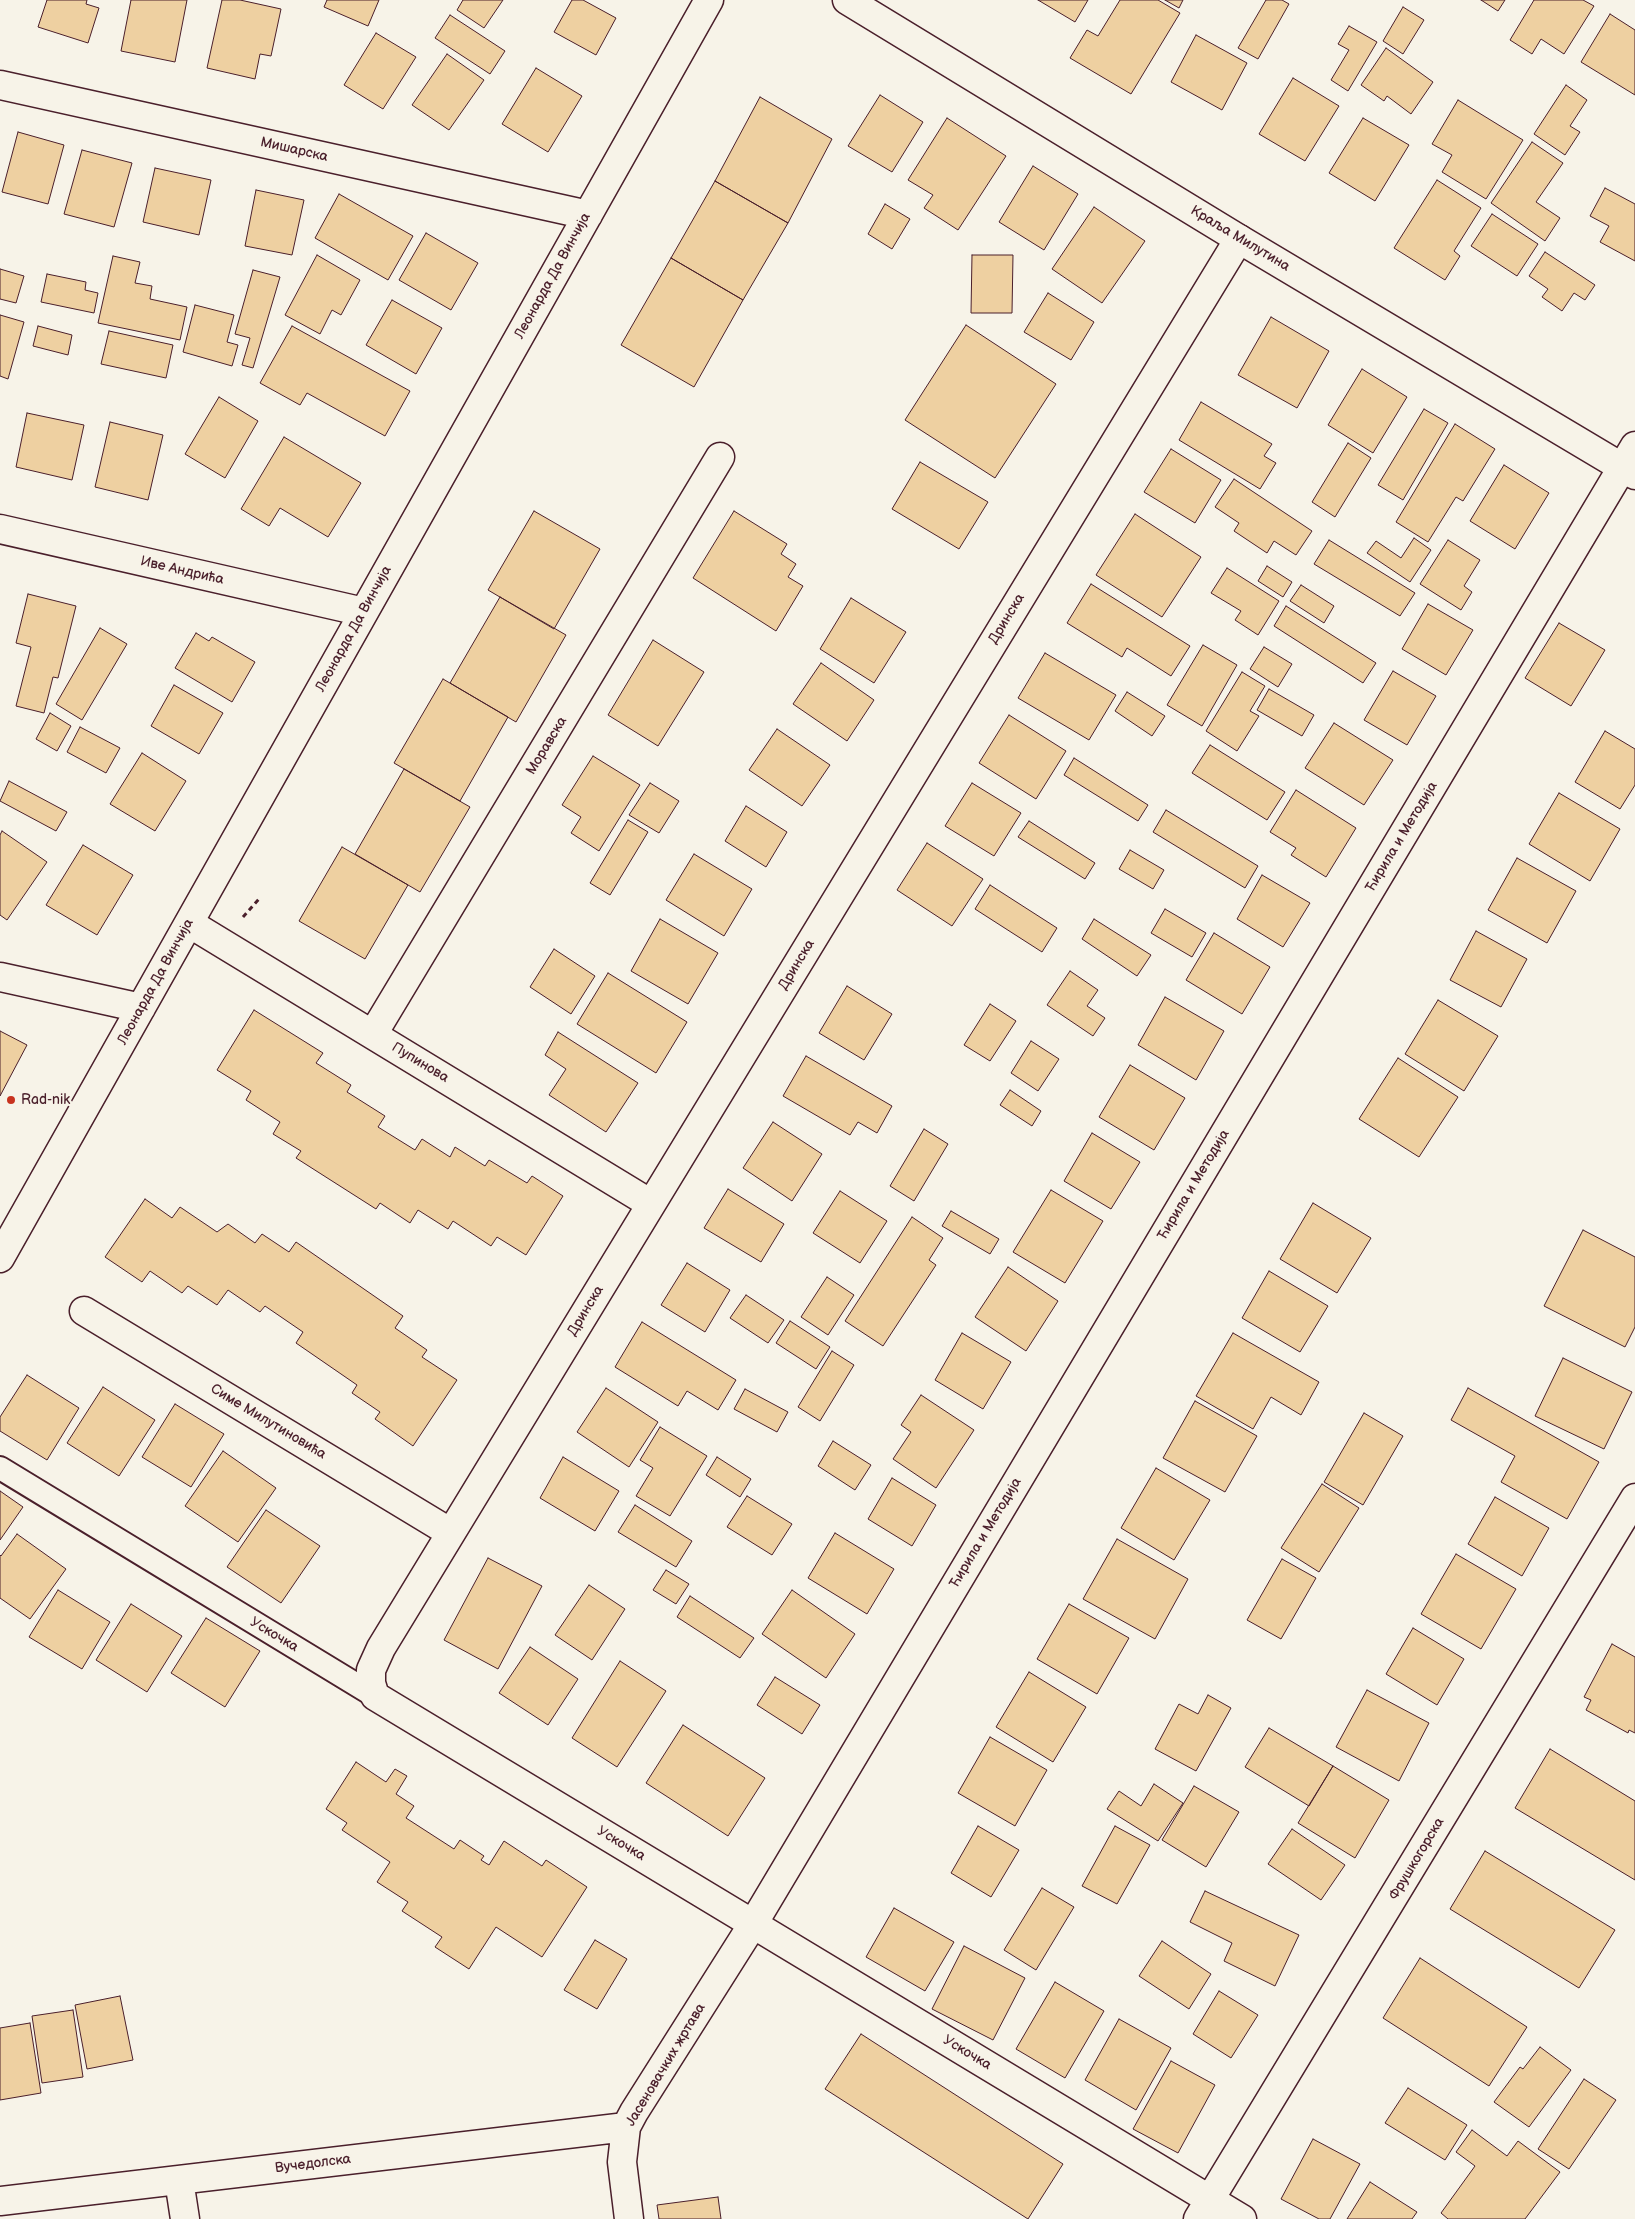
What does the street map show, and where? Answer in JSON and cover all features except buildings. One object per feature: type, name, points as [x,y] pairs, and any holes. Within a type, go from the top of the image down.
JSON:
[{"type":"street","name":"Леонарда Да Винчија","points":[[0,1258],[709,0]]},
{"type":"street","name":"Краља Милутина","points":[[846,0],[1239,239],[1631,463]]},
{"type":"street","name":"Мишарска","points":[[0,85],[588,216]]},
{"type":"street","name":"Дринска","points":[[375,1696],[371,1677],[374,1658],[1239,239]]},
{"type":"street","name":"Моравска","points":[[373,1034],[720,457]]},
{"type":"street","name":"Ћирила и Методија","points":[[753,1924],[1631,463]]},
{"type":"street","name":"Иве Андрића","points":[[0,529],[364,612]]},
{"type":"street","name":"Пупинова","points":[[189,923],[651,1204]]},
{"type":"street","points":[[0,976],[141,1008]]},
{"type":"street","name":"Симе Милутиновића","points":[[84,1311],[451,1533]]},
{"type":"street","name":"Ускочка","points":[[0,1468],[753,1924],[1204,2209],[1242,2219]]},
{"type":"street","name":"Фрушкогорска","points":[[1204,2209],[1635,1498]]},
{"type":"street","name":"Јасеновачких жртава","points":[[629,2219],[622,2162],[626,2127],[753,1924]]},
{"type":"street","name":"Вучедолска","points":[[0,2201],[626,2127]]},
{"type":"street","points":[[179,2180],[184,2219]]},
{"type":"place","name":"Rad-nik","points":[[11,1100]]}]
